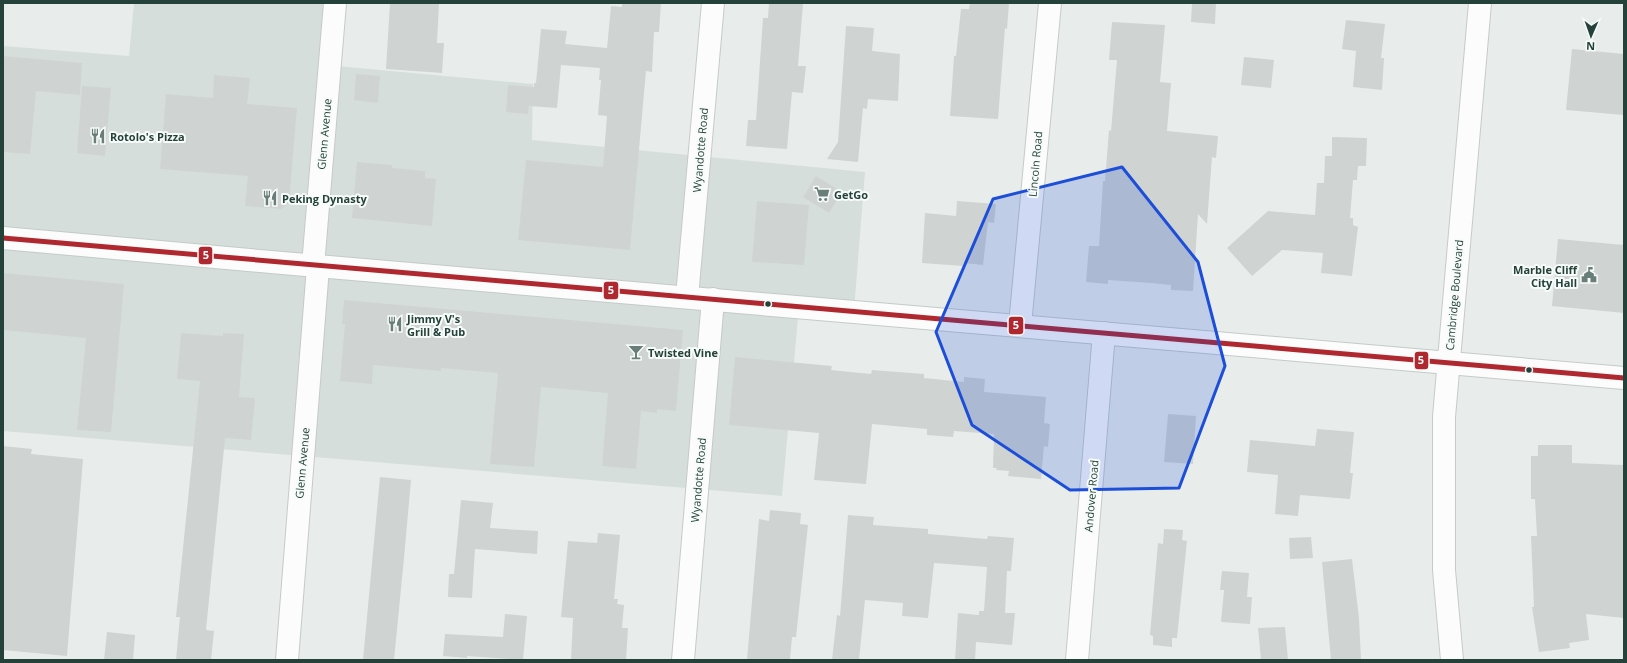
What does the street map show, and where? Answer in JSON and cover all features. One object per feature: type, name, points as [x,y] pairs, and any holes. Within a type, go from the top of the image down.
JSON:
[{"type":"street","name":"Glenn Avenue","points":[[287,660],[335,3]]},
{"type":"street","name":"Wyandotte Road","points":[[687,297],[713,3]]},
{"type":"street","name":"Lincoln Road","points":[[1020,326],[1050,3]]},
{"type":"street","name":"Cambridge Boulevard","points":[[1452,660],[1444,570],[1444,417],[1480,3]]},
{"type":"street","points":[[3,238],[1624,378]]},
{"type":"street","name":"Wyandotte Road","points":[[683,660],[713,299]]},
{"type":"street","name":"Andover Road","points":[[1077,660],[1104,333]]},
{"type":"highlighted area","points":[[1122,167],[1198,262],[1225,366],[1179,488],[1070,490],[972,425],[936,332],[993,199]]},
{"type":"shaded area","points":[[134,3],[331,3],[326,65],[533,84],[532,140],[865,172],[854,311],[799,307],[782,496],[3,431],[3,46],[129,56]]},
{"type":"building","points":[[390,3],[439,3],[437,43],[444,43],[442,73],[386,69]]},
{"type":"building","points":[[622,3],[661,3],[659,32],[654,32],[652,72],[646,71],[630,250],[518,240],[526,160],[603,167],[607,116],[598,115],[601,80],[599,80],[600,68],[561,65],[557,108],[529,106],[528,114],[506,112],[508,85],[534,87],[534,83],[536,83],[541,29],[567,31],[565,44],[607,48],[611,6],[622,7]]},
{"type":"building","points":[[769,3],[803,4],[798,66],[806,66],[803,93],[792,92],[787,149],[746,146],[748,120],[756,120],[763,18],[768,18]]},
{"type":"building","points":[[970,3],[1009,3],[1007,29],[1005,28],[998,119],[950,116],[954,56],[956,56],[961,9],[969,9]]},
{"type":"building","points":[[1192,3],[1216,3],[1215,24],[1191,22]]},
{"type":"building","points":[[1346,20],[1385,24],[1381,58],[1384,58],[1382,90],[1353,87],[1356,51],[1342,49]]},
{"type":"building","points":[[1112,22],[1165,25],[1160,82],[1171,83],[1167,131],[1218,136],[1216,158],[1212,157],[1207,224],[1198,214],[1193,291],[1171,290],[1171,285],[1151,283],[1108,280],[1108,284],[1086,282],[1089,246],[1099,246],[1103,181],[1105,181],[1109,130],[1111,131],[1117,60],[1109,60]]},
{"type":"building","points":[[846,26],[874,28],[872,51],[900,54],[898,101],[868,99],[867,109],[863,108],[858,162],[827,159],[838,142]]},
{"type":"building","points":[[1572,49],[1624,54],[1624,115],[1566,110]]},
{"type":"building","points":[[3,56],[82,63],[80,95],[36,91],[30,154],[3,152]]},
{"type":"building","points":[[1244,57],[1274,60],[1271,88],[1241,85]]},
{"type":"building","points":[[356,74],[380,76],[378,103],[354,100]]},
{"type":"building","points":[[214,75],[250,78],[247,104],[297,108],[289,203],[281,209],[245,206],[248,176],[160,169],[166,94],[213,98]]},
{"type":"building","points":[[82,86],[111,88],[105,156],[77,153]]},
{"type":"building","points":[[1332,137],[1367,138],[1366,166],[1358,166],[1357,180],[1353,180],[1350,218],[1353,218],[1353,225],[1358,227],[1352,276],[1321,273],[1323,253],[1282,250],[1252,276],[1227,248],[1268,211],[1315,215],[1317,183],[1324,183],[1325,156],[1332,156]]},
{"type":"building","points":[[357,162],[392,165],[392,168],[425,171],[425,178],[436,179],[432,226],[352,218]]},
{"type":"building","name":"GetGo","points":[[816,176],[842,192],[829,213],[803,197]]},
{"type":"building","name":"GetGo","points":[[757,201],[809,205],[804,265],[752,262]]},
{"type":"building","points":[[957,201],[996,204],[994,223],[988,222],[983,265],[964,263],[963,266],[922,263],[925,213],[956,216]]},
{"type":"building","name":"Marble Cliff City Hall","points":[[1558,239],[1624,245],[1624,313],[1552,306]]},
{"type":"building","points":[[3,273],[124,284],[111,432],[77,430],[86,338],[3,330]]},
{"type":"building","points":[[344,300],[683,330],[676,411],[657,409],[657,413],[641,411],[636,469],[602,466],[608,393],[541,387],[534,467],[490,464],[498,373],[441,368],[441,371],[373,365],[372,384],[340,381],[345,324],[342,324]]},
{"type":"building","points":[[181,333],[223,336],[223,333],[244,334],[239,397],[255,398],[251,440],[225,438],[206,630],[214,631],[211,660],[176,660],[180,617],[176,617],[200,381],[177,379]]},
{"type":"building","points":[[735,357],[832,366],[831,370],[871,374],[872,370],[924,374],[924,378],[964,382],[964,377],[985,379],[984,392],[1046,397],[1044,423],[1050,424],[1048,447],[1044,446],[1041,479],[1008,476],[1009,471],[996,470],[997,468],[993,468],[994,434],[954,431],[953,437],[927,435],[927,429],[872,424],[866,484],[814,480],[819,433],[729,425]]},
{"type":"building","points":[[1168,414],[1196,416],[1193,464],[1164,462]]},
{"type":"building","points":[[1317,429],[1354,432],[1350,473],[1353,473],[1350,499],[1300,495],[1298,516],[1275,514],[1278,475],[1247,472],[1250,440],[1315,446]]},
{"type":"building","points":[[1538,445],[1572,445],[1572,463],[1624,465],[1624,618],[1586,614],[1589,640],[1569,643],[1570,648],[1539,652],[1532,607],[1534,607],[1531,536],[1537,536],[1535,499],[1531,499],[1531,456],[1538,456]]},
{"type":"building","points":[[3,446],[32,449],[31,454],[83,459],[67,656],[3,650]]},
{"type":"building","points":[[380,477],[411,480],[404,558],[394,660],[363,660]]},
{"type":"building","points":[[461,500],[493,503],[490,528],[538,531],[537,554],[475,549],[472,598],[448,597],[449,574],[454,574]]},
{"type":"building","points":[[770,510],[801,513],[800,524],[808,525],[796,637],[792,637],[790,660],[747,660],[759,519],[769,521]]},
{"type":"building","points":[[848,515],[874,517],[873,525],[928,529],[928,534],[987,539],[988,536],[1014,538],[1011,571],[1007,571],[1005,613],[1015,613],[1012,645],[976,642],[975,660],[955,660],[958,613],[979,615],[979,611],[984,611],[987,567],[934,563],[928,618],[902,616],[903,603],[865,600],[859,660],[832,660],[837,615],[840,616]]},
{"type":"building","points":[[1164,529],[1183,530],[1182,540],[1187,541],[1177,638],[1172,638],[1172,647],[1153,645],[1153,636],[1150,635],[1158,543],[1163,544]]},
{"type":"building","points":[[598,533],[620,535],[614,599],[618,599],[617,604],[624,605],[622,628],[628,628],[626,660],[571,660],[573,618],[561,617],[568,541],[597,543]]},
{"type":"building","points":[[1311,537],[1313,558],[1290,559],[1289,538]]},
{"type":"building","points":[[1352,559],[1359,618],[1361,660],[1331,660],[1322,562]]},
{"type":"building","points":[[1222,571],[1249,573],[1247,597],[1252,597],[1250,624],[1221,622],[1224,590],[1220,590]]},
{"type":"building","points":[[505,614],[527,616],[523,660],[443,656],[445,634],[503,637]]},
{"type":"building","points":[[1285,627],[1288,660],[1261,660],[1258,628]]},
{"type":"building","points":[[107,632],[135,635],[133,660],[104,660]]},
{"type":"transit line","name":"5","points":[[3,238],[1624,378]]},
{"type":"place","name":"Rotolo's Pizza","points":[[98,136]]},
{"type":"place","name":"GetGo","points":[[822,194]]},
{"type":"place","name":"Peking Dynasty","points":[[270,198]]},
{"type":"place","name":"Marble Cliff City Hall","points":[[1589,275]]},
{"type":"place","name":"Jimmy V's Grill & Pub","points":[[395,324]]},
{"type":"place","name":"Twisted Vine","points":[[636,352]]}]
